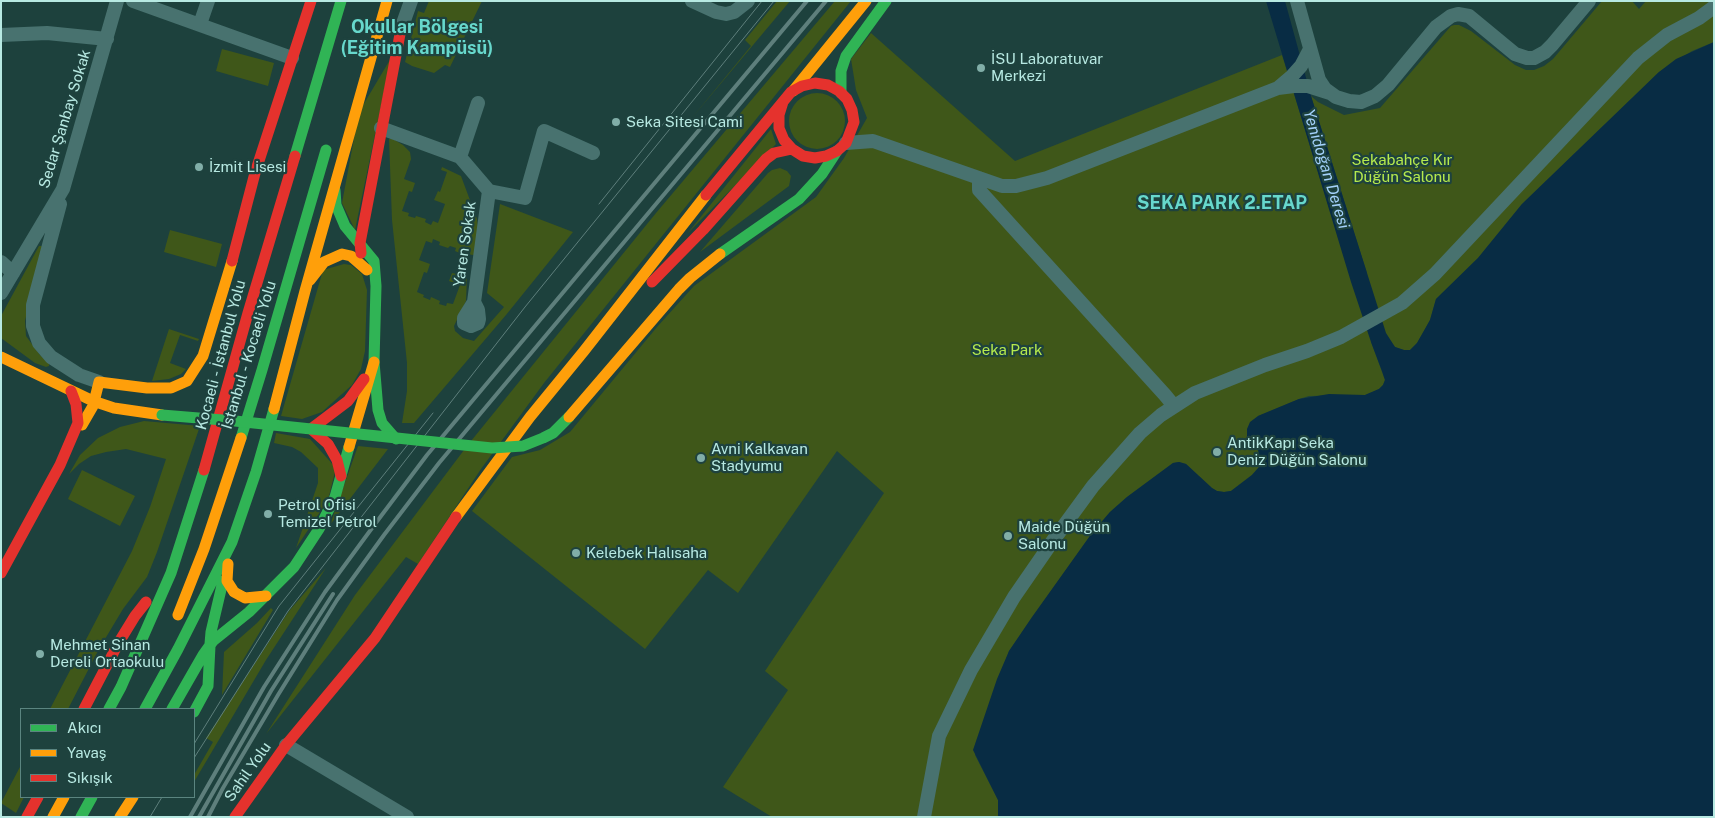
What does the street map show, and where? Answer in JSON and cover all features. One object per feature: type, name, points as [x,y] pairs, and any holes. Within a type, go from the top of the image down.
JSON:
[{"type":"main road","points":[[1,573],[60,465],[80,424],[84,409],[93,401],[99,382],[147,388],[171,388],[187,381],[198,366],[203,356],[220,301],[255,173],[311,1]]},
{"type":"main road","name":"Kocaeli - İstanbul Yolu","points":[[110,708],[121,687],[171,573],[213,441],[248,313],[340,1]]},
{"type":"main road","points":[[195,710],[208,686],[211,632],[232,542],[258,462],[387,1]]},
{"type":"main road","points":[[584,351],[688,217],[866,1]]},
{"type":"main road","points":[[841,93],[841,70],[846,56],[886,1]]},
{"type":"main road","points":[[356,109],[401,29]]},
{"type":"main road","points":[[363,265],[360,243],[401,29]]},
{"type":"main road","points":[[1,357],[93,401],[135,412],[492,448],[523,446],[543,438],[557,429],[568,418],[690,278],[720,254],[799,199],[822,174],[851,133],[853,119],[850,105],[841,93],[828,85],[815,83],[802,86],[791,92]]},
{"type":"main road","points":[[783,102],[779,115],[779,128],[784,140],[796,152],[806,170],[805,184],[799,199]]},
{"type":"main road","name":"İstanbul - Kocaeli Yolu","points":[[174,623],[204,549],[230,470],[331,135]]},
{"type":"main road","points":[[584,351],[703,230],[766,159],[774,153],[796,152],[815,158],[826,156],[841,147]]},
{"type":"main road","points":[[335,185],[336,206],[340,216],[374,261],[376,286],[374,362],[378,410],[382,423],[396,439]]},
{"type":"main road","points":[[305,291],[318,267],[329,259],[342,254],[352,256],[363,265],[372,275],[376,286]]},
{"type":"main road","name":"Sahil Yolu","points":[[235,817],[286,745],[375,638],[468,500],[530,417],[584,351]]},
{"type":"main road","points":[[311,429],[348,401],[374,362]]},
{"type":"main road","points":[[173,708],[210,644],[266,596],[294,567],[307,550],[328,513],[341,476],[374,362]]},
{"type":"main road","points":[[72,391],[80,424]]},
{"type":"main road","points":[[80,424],[101,412],[135,412]]},
{"type":"main road","points":[[311,429],[333,451],[341,476]]},
{"type":"main road","points":[[232,542],[227,574],[230,588],[239,596],[245,598],[266,596]]},
{"type":"main road","points":[[146,708],[178,649],[232,542]]},
{"type":"main road","points":[[85,708],[135,616],[171,573]]},
{"type":"main road","points":[[135,708],[154,669]]},
{"type":"main road","points":[[27,817],[37,798]]},
{"type":"main road","points":[[53,817],[63,798]]},
{"type":"main road","points":[[81,817],[91,798]]},
{"type":"main road","points":[[110,817],[121,798]]},
{"type":"main road","points":[[120,817],[131,798]]},
{"type":"street","name":"Sedar Şanbay Sokak","points":[[1,293],[63,189],[117,1]]},
{"type":"street","points":[[133,1],[292,58]]},
{"type":"street","points":[[200,24],[208,1]]},
{"type":"street","points":[[401,29],[411,1]]},
{"type":"street","points":[[692,1],[716,12],[726,14],[734,12],[748,1]]},
{"type":"street","points":[[1297,1],[1319,80],[1325,89],[1336,97],[1361,102],[1375,96],[1388,85],[1443,20],[1458,14],[1469,16],[1515,54],[1534,58],[1545,52],[1552,45],[1589,1]]},
{"type":"street","points":[[924,817],[940,736],[971,670],[1014,597],[1072,513],[1140,433],[1174,406],[1195,393],[1341,336],[1383,314],[1408,298],[1435,274],[1638,58],[1667,36],[1714,7]]},
{"type":"street","points":[[1,35],[47,33],[107,39]]},
{"type":"street","points":[[853,119],[873,141],[1002,186],[1016,186],[1028,184],[1278,88],[1296,76],[1310,49]]},
{"type":"street","points":[[1296,76],[1308,86],[1330,93]]},
{"type":"street","points":[[460,157],[478,103]]},
{"type":"street","name":"Yaren Sokak","points":[[381,128],[460,157],[489,191],[525,198],[544,131],[593,153]]},
{"type":"street","points":[[841,147],[873,141]]},
{"type":"street","points":[[979,178],[979,190],[1174,406]]},
{"type":"street","points":[[63,189],[35,298],[33,326],[39,343],[51,357],[79,375],[99,382]]},
{"type":"street","name":"Yaren Sokak","points":[[474,302],[489,191]]},
{"type":"street","points":[[1,262],[13,273]]},
{"type":"street","points":[[286,745],[407,817]]},
{"type":"green space","points":[[429,1],[482,1],[450,67],[445,65],[434,73],[405,62],[418,11],[424,13]]},
{"type":"green space","points":[[777,1],[790,1],[691,119],[751,46],[745,40]]},
{"type":"green space","points":[[835,1],[851,1],[544,383],[481,469],[418,564],[406,557],[266,734],[355,595],[467,446],[656,213]]},
{"type":"green space","name":"Seka Park","points":[[1602,1],[1632,1],[1639,9],[1646,1],[1714,1],[1714,42],[1692,51],[1659,72],[1522,204],[1478,258],[1436,299],[1430,320],[1417,343],[1410,350],[1395,347],[1390,341],[1371,342],[1385,380],[1379,389],[1365,395],[1309,396],[1258,416],[1250,441],[1258,450],[1261,461],[1259,467],[1252,475],[1231,491],[1217,491],[1186,464],[1173,463],[1110,512],[1092,533],[1009,651],[975,755],[998,800],[998,817],[772,817],[723,787],[788,690],[765,671],[884,493],[837,451],[738,593],[708,570],[645,649],[472,511],[512,457],[540,450],[570,432],[657,327],[694,286],[816,197],[844,158],[867,118],[856,90],[851,59],[871,33],[1015,161],[1282,55],[1352,282],[1367,273],[1311,96],[1318,102],[1344,115],[1380,108],[1451,26],[1454,25],[1459,25],[1471,31],[1515,65],[1526,70],[1534,70],[1544,66],[1553,59]]},
{"type":"green space","points":[[222,49],[274,63],[268,86],[216,71]]},
{"type":"green space","points":[[391,58],[355,230],[342,203],[359,112]]},
{"type":"green space","points":[[817,93],[828,95],[837,101],[843,110],[845,121],[843,132],[837,141],[828,147],[817,149],[806,147],[797,141],[791,132],[789,121],[791,110],[797,101],[806,95]]},
{"type":"green space","points":[[771,129],[776,144],[687,234]]},
{"type":"green space","points":[[389,139],[393,139],[403,145],[410,152],[411,159],[404,179],[415,183],[412,192],[409,191],[402,211],[409,213],[408,216],[426,219],[425,222],[431,225],[433,221],[438,223],[445,204],[434,200],[438,191],[440,192],[447,172],[441,170],[442,167],[461,176],[477,219],[479,236],[474,255],[462,254],[455,251],[456,248],[439,245],[440,242],[433,239],[432,243],[426,241],[419,260],[430,264],[427,273],[424,272],[417,292],[430,300],[431,297],[440,301],[439,304],[446,306],[447,303],[453,304],[460,285],[449,281],[452,273],[467,276],[466,301],[454,326],[455,331],[463,338],[474,341],[504,307],[487,293],[500,204],[573,232],[506,315],[414,423],[402,423],[407,391],[407,363],[392,220]]},
{"type":"green space","points":[[780,168],[787,171],[791,176],[789,186],[700,252],[768,173]]},
{"type":"green space","points":[[170,230],[222,244],[216,267],[164,252]]},
{"type":"green space","points":[[39,246],[42,246],[25,321],[26,336],[40,355],[49,363],[49,366],[46,367],[35,363],[1,338],[1,316]]},
{"type":"green space","points":[[344,264],[351,265],[362,274],[367,290],[365,351],[361,369],[352,385],[322,412],[302,419],[281,416],[323,270]]},
{"type":"green space","points":[[169,329],[199,339],[198,341],[180,335],[170,363],[186,369],[181,374],[169,379],[152,381]]},
{"type":"green space","points":[[144,421],[200,426],[147,577],[123,609],[99,649],[69,708],[51,708],[132,551],[150,507],[166,459],[126,449],[106,452],[91,456],[69,474],[80,455],[98,438],[120,427]]},
{"type":"green space","points":[[276,433],[310,439],[336,468],[328,500],[296,548],[318,483],[318,468],[301,452],[292,447],[274,443]]},
{"type":"green space","points":[[358,446],[388,449],[330,525]]},
{"type":"green space","points":[[82,470],[135,496],[120,526],[68,499]]},
{"type":"green space","points":[[326,568],[266,660],[195,780],[195,773],[213,742],[206,738],[289,611]]},
{"type":"green space","points":[[271,608],[273,610],[222,695],[224,652]]},
{"type":"green space","points":[[20,767],[20,798],[24,798],[16,813],[1,803]]},
{"type":"water","name":"Yenidoğan Deresi","points":[[1266,1],[1285,1],[1311,96],[1386,333],[1395,347],[1404,350],[1410,350],[1417,343],[1430,320],[1436,299],[1478,258],[1522,204],[1659,72],[1676,59],[1714,42],[1714,817],[998,817],[998,800],[973,750],[997,679],[1009,651],[1032,617],[1092,533],[1110,512],[1173,463],[1186,464],[1217,491],[1231,491],[1252,475],[1259,467],[1261,461],[1258,450],[1247,436],[1250,422],[1258,416],[1299,399],[1329,394],[1365,395],[1379,389],[1385,380],[1351,282]]},
{"type":"tram line","points":[[599,204],[762,1]]},
{"type":"tram line","points":[[195,756],[288,611],[525,307],[774,1]]},
{"type":"tram line","points":[[195,742],[279,606],[433,413]]},
{"type":"tram line","points":[[150,817],[161,798]]},
{"type":"railway","points":[[190,817],[264,687],[325,592],[427,455],[807,1]]},
{"type":"railway","points":[[208,817],[278,695],[337,600],[384,535],[439,463],[826,1]]},
{"type":"railway","points":[[199,817],[271,691],[333,594]]},
{"type":"traffic: fast","points":[[295,156],[341,1]]},
{"type":"traffic: fast","points":[[841,93],[841,71],[846,56],[886,1]]},
{"type":"traffic: fast","points":[[241,438],[326,150]]},
{"type":"traffic: fast","points":[[720,254],[799,199],[822,174],[837,151]]},
{"type":"traffic: fast","points":[[335,190],[336,205],[345,226],[374,261],[376,286],[374,362],[378,410],[382,423],[396,439]]},
{"type":"traffic: fast","points":[[146,708],[178,649],[232,542],[256,472],[274,409]]},
{"type":"traffic: fast","points":[[162,415],[492,448],[523,446],[543,438],[553,433],[569,417]]},
{"type":"traffic: fast","points":[[173,708],[213,641],[249,612],[294,567],[319,529],[335,497],[349,447]]},
{"type":"traffic: fast","points":[[110,708],[121,687],[171,573],[204,470]]},
{"type":"traffic: fast","points":[[210,644],[223,581]]},
{"type":"traffic: fast","points":[[195,710],[208,686],[210,646]]},
{"type":"traffic: fast","points":[[81,817],[91,798]]},
{"type":"traffic: slow","points":[[274,409],[305,291],[387,1]]},
{"type":"traffic: slow","points":[[793,91],[866,1]]},
{"type":"traffic: slow","points":[[456,517],[530,417],[706,195]]},
{"type":"traffic: slow","points":[[310,280],[324,262],[342,254],[351,256],[367,270]]},
{"type":"traffic: slow","points":[[569,417],[679,289],[720,254]]},
{"type":"traffic: slow","points":[[82,425],[93,406],[99,382],[147,388],[171,388],[187,381],[203,356],[232,261]]},
{"type":"traffic: slow","points":[[1,357],[93,401],[114,408],[162,415]]},
{"type":"traffic: slow","points":[[349,447],[374,362]]},
{"type":"traffic: slow","points":[[178,615],[204,549],[241,438]]},
{"type":"traffic: slow","points":[[228,564],[227,581],[234,592],[245,598],[266,596]]},
{"type":"traffic: slow","points":[[53,817],[63,798]]},
{"type":"traffic: slow","points":[[120,817],[132,798]]},
{"type":"traffic: jam","points":[[232,261],[255,173],[311,1]]},
{"type":"traffic: jam","points":[[361,253],[360,243],[401,29]]},
{"type":"traffic: jam","points":[[706,195],[791,92],[802,86],[815,83],[828,85],[839,91],[847,99],[852,110],[854,122],[846,143],[837,151],[815,158],[803,156],[792,149],[784,140],[779,128],[779,115],[783,102]]},
{"type":"traffic: jam","points":[[652,282],[703,230],[766,159],[774,153],[792,149]]},
{"type":"traffic: jam","points":[[204,470],[295,156]]},
{"type":"traffic: jam","points":[[341,476],[337,460],[328,444],[311,429],[348,401],[364,379]]},
{"type":"traffic: jam","points":[[1,573],[60,465],[78,423],[76,404],[71,391]]},
{"type":"traffic: jam","points":[[235,817],[286,745],[375,638],[456,517]]},
{"type":"traffic: jam","points":[[85,708],[119,642],[146,602]]},
{"type":"traffic: jam","points":[[27,817],[37,798]]},
{"type":"place","name":"İSU Laboratuvar Merkezi","points":[[981,68]]},
{"type":"place","name":"Seka Sitesi Cami","points":[[616,122]]},
{"type":"place","name":"İzmit Lisesi","points":[[199,167]]},
{"type":"place","name":"AntikKapı Seka Deniz Düğün Salonu","points":[[1217,452]]},
{"type":"place","name":"Avni Kalkavan Stadyumu","points":[[701,458]]},
{"type":"place","name":"Petrol Ofisi Temizel Petrol","points":[[268,514]]},
{"type":"place","name":"Maide Düğün Salonu","points":[[1008,536]]},
{"type":"place","name":"Kelebek Halısaha","points":[[576,553]]},
{"type":"place","name":"Mehmet Sinan Dereli Ortaokulu","points":[[40,654]]},
{"type":"district","name":"Okullar Bölgesi (Eğitim Kampüsü)","points":[[417,37]]},
{"type":"district","name":"SEKA PARK 2.ETAP","points":[[1222,203]]},
{"type":"park label","name":"Sekabahçe Kır Düğün Salonu","points":[[1402,168]]}]
